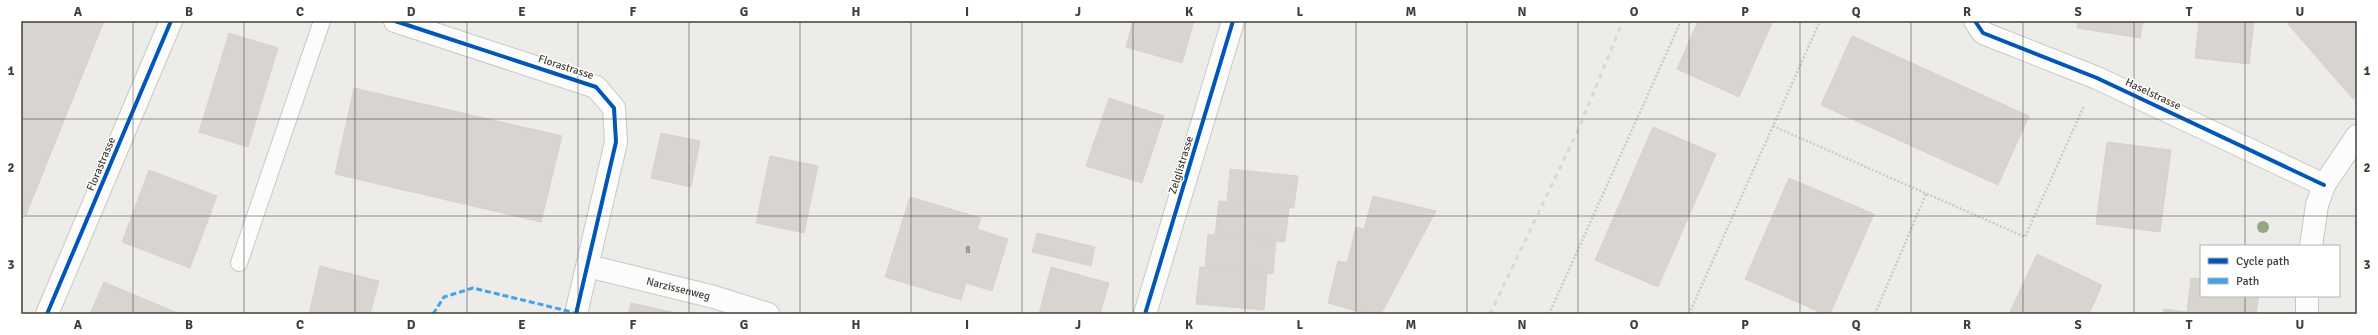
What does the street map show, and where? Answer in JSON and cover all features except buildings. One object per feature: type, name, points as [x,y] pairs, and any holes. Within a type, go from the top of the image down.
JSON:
[{"type":"street","name":"Florastrasse","points":[[47,314],[171,21]]},
{"type":"street","name":"Florastrasse","points":[[395,21],[596,87],[614,108],[616,142],[576,314]]},
{"type":"street","name":"Zelglistrasse","points":[[1146,314],[1233,21]]},
{"type":"street","name":"Haselstrasse","points":[[1975,21],[1983,34],[2097,78],[2324,185]]},
{"type":"street","points":[[2311,245],[2317,205],[2324,185],[2357,136]]},
{"type":"street","name":"Narzissenweg","points":[[588,266],[714,297],[768,314]]},
{"type":"street","points":[[2307,297],[2307,314]]},
{"type":"lane","points":[[239,263],[322,21]]},
{"type":"path","points":[[1549,314],[1680,21]]},
{"type":"path","points":[[1689,314],[1820,21]]},
{"type":"path","points":[[1773,126],[2025,237],[2097,78]]},
{"type":"path","points":[[1875,314],[1926,194]]},
{"type":"railway","points":[[1490,314],[1579,128],[1623,21]]},
{"type":"marked path","points":[[433,314],[444,297],[473,288],[576,313]]},
{"type":"cycle path","points":[[47,314],[171,21]]},
{"type":"cycle path","points":[[395,21],[596,87],[614,108],[616,142],[576,314]]},
{"type":"cycle path","points":[[1145,314],[1233,21]]},
{"type":"cycle path","points":[[1975,21],[1983,33],[2097,78],[2324,185]]}]
